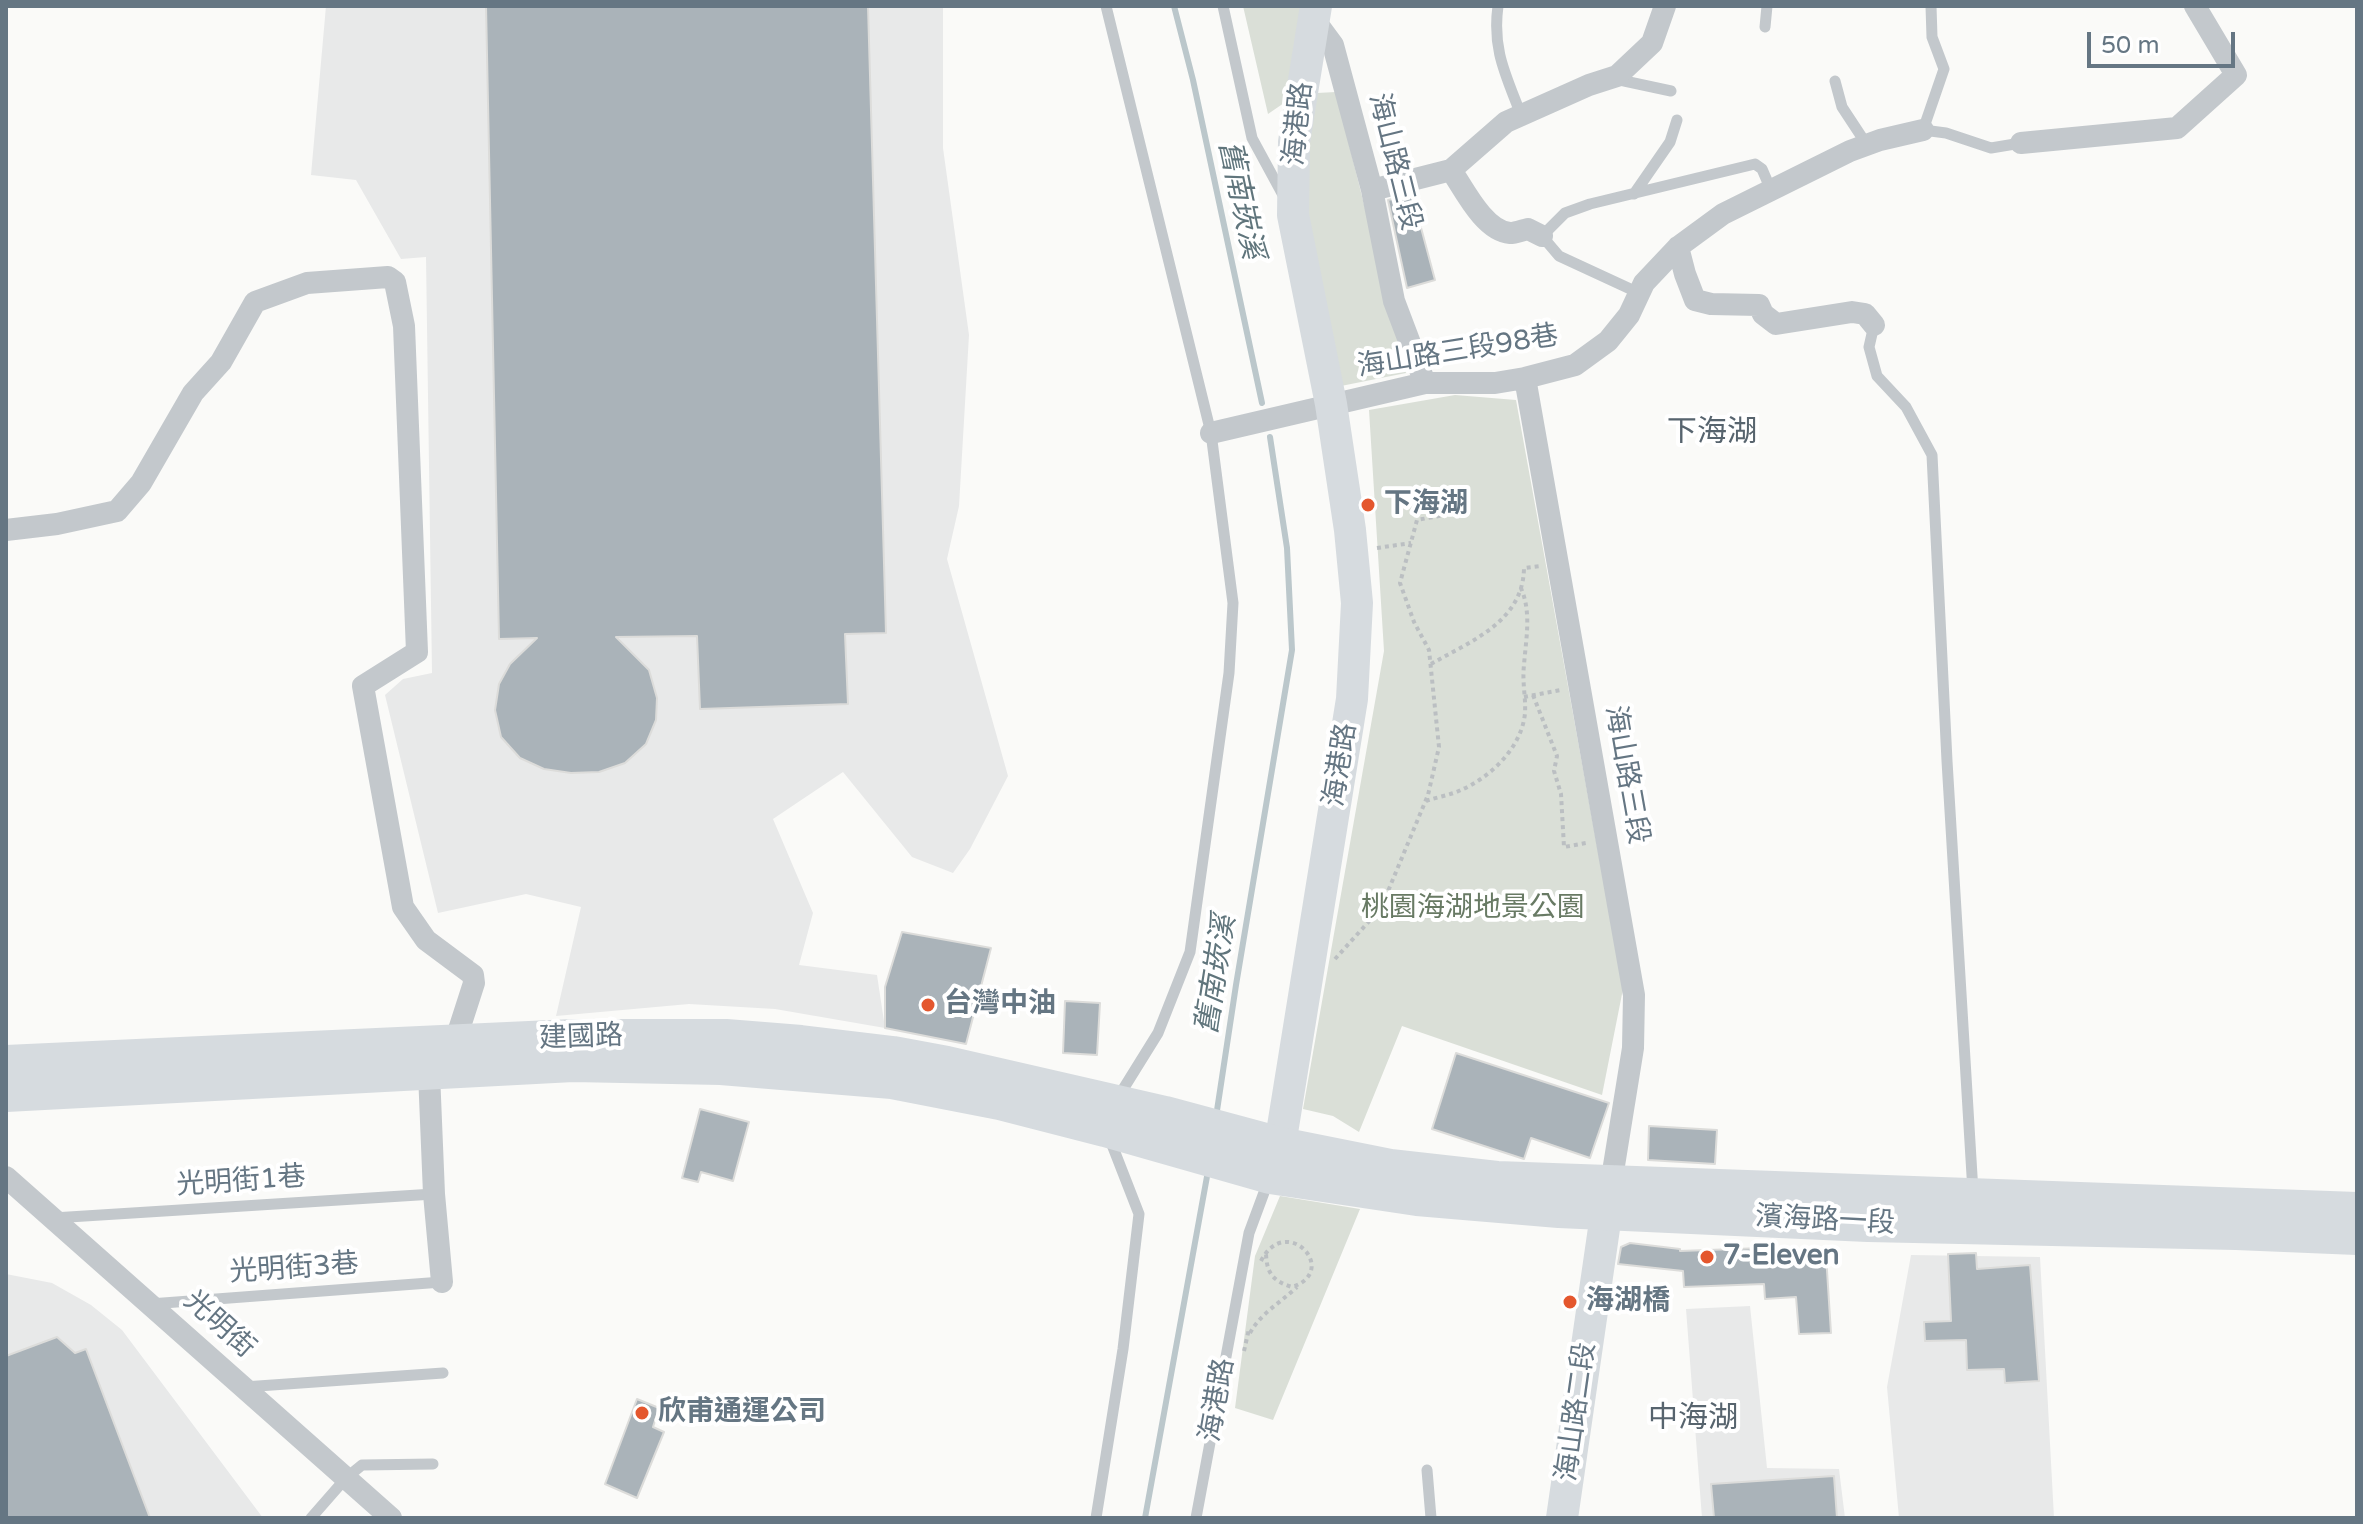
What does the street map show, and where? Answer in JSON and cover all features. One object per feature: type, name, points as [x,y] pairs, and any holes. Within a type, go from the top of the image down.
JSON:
[{"type":"main road","name":"建國路","points":[[6,1063],[455,1042],[645,1036],[726,1037],[893,1054],[947,1064],[1138,1123]]},
{"type":"main road","name":"建國路","points":[[6,1094],[573,1064],[721,1067],[892,1081],[1000,1102],[1138,1123]]},
{"type":"main road","name":"濱海路一段","points":[[1138,1123],[1417,1198],[1559,1210],[1608,1197],[1973,1197],[2096,1215],[2357,1237]]},
{"type":"main road","name":"濱海路一段","points":[[1608,1197],[1868,1224],[2096,1215],[2357,1210]]},
{"type":"street","points":[[1372,190],[1451,170],[1506,122],[1617,76],[1652,43],[1665,6]]},
{"type":"street","points":[[2021,143],[2177,128],[2236,75],[2195,6]]},
{"type":"street","name":"海港路","points":[[1263,1157],[1352,699],[1357,603],[1350,530],[1331,404],[1293,215],[1294,142],[1315,12]]},
{"type":"street","name":"海山路三段","points":[[1315,12],[1333,45],[1372,190],[1394,301],[1425,383]]},
{"type":"street","name":"海山路三段98巷","points":[[1211,433],[1425,383],[1495,383],[1575,365],[1608,341],[1629,315],[1644,283],[1678,247],[1723,214],[1867,145],[1923,130]]},
{"type":"street","points":[[1451,170],[1480,214],[1494,227],[1510,233],[1528,229],[1542,236]]},
{"type":"street","points":[[1678,247],[1695,300],[1711,304],[1759,305],[1763,314],[1776,324],[1852,312],[1865,314],[1874,325]]},
{"type":"street","points":[[6,530],[57,524],[117,511],[141,483],[193,393],[221,362],[255,302],[307,283],[388,277],[395,282],[404,326],[417,652],[363,686],[403,907],[426,940],[473,975],[474,983],[455,1042]]},
{"type":"street","name":"海山路三段","points":[[1525,378],[1634,995],[1633,1048],[1608,1197]]},
{"type":"street","points":[[429,1073],[434,1194],[442,1282]]},
{"type":"street","name":"光明街","points":[[6,1177],[391,1518]]},
{"type":"street","name":"海山路二段","points":[[1562,1518],[1608,1197]]},
{"type":"lane","points":[[1096,1518],[1123,1349],[1139,1214],[1138,1123],[1158,1033],[1190,952],[1229,673],[1233,603],[1211,433],[1106,6]]},
{"type":"lane","points":[[1223,6],[1252,138],[1293,215]]},
{"type":"lane","points":[[1498,6],[1498,57],[1521,115]]},
{"type":"lane","points":[[1765,27],[1767,6]]},
{"type":"lane","points":[[1931,6],[1932,37],[1944,69],[1923,130],[1946,133],[1991,148],[2021,143]]},
{"type":"lane","points":[[1607,79],[1671,91]]},
{"type":"lane","points":[[1835,81],[1842,107],[1867,145]]},
{"type":"lane","points":[[1634,194],[1670,142],[1677,120]]},
{"type":"lane","points":[[1639,293],[1559,256],[1542,236],[1565,213],[1755,164],[1762,169],[1771,190]]},
{"type":"lane","points":[[1874,325],[1869,347],[1877,376],[1906,407],[1932,455],[1973,1197]]},
{"type":"lane","name":"海港路","points":[[1196,1518],[1263,1157]]},
{"type":"lane","name":"光明街1巷","points":[[52,1218],[434,1194]]},
{"type":"lane","name":"光明街3巷","points":[[150,1304],[442,1282]]},
{"type":"lane","points":[[243,1387],[443,1373]]},
{"type":"lane","points":[[311,1518],[346,1478],[362,1465],[433,1464]]},
{"type":"lane","points":[[1427,1470],[1431,1518]]},
{"type":"path","points":[[1327,965],[1338,957],[1381,908],[1426,801],[1439,747],[1431,664],[1429,650],[1414,622],[1400,583],[1417,520],[1466,511]]},
{"type":"path","points":[[1367,549],[1411,543]]},
{"type":"path","points":[[1431,664],[1492,631],[1511,608],[1524,568],[1558,563]]},
{"type":"path","points":[[1426,801],[1461,790],[1487,774],[1513,748],[1522,732],[1526,711],[1522,684],[1527,622],[1526,599],[1520,586]]},
{"type":"path","points":[[1524,697],[1580,687]]},
{"type":"path","points":[[1533,695],[1557,756],[1554,771],[1561,794],[1564,847],[1607,838]]},
{"type":"path","points":[[1247,1338],[1261,1315],[1282,1302],[1311,1273],[1311,1257],[1299,1245],[1280,1241],[1266,1251],[1266,1263],[1278,1282],[1292,1287],[1298,1285]]},
{"type":"shaded area","points":[[326,6],[943,6],[943,148],[969,335],[959,506],[947,559],[1008,776],[970,849],[953,873],[912,857],[843,772],[773,819],[813,913],[799,965],[877,975],[885,1028],[775,1009],[689,1004],[556,1016],[581,907],[526,894],[438,913],[385,695],[403,679],[432,673],[426,257],[401,259],[356,180],[311,175]]},
{"type":"shaded area","points":[[1911,1255],[2040,1257],[2054,1518],[1899,1518],[1887,1387]]},
{"type":"shaded area","points":[[6,1274],[52,1283],[91,1305],[122,1330],[263,1518],[6,1518]]},
{"type":"shaded area","points":[[1750,1306],[1767,1468],[1839,1469],[1845,1518],[1702,1518],[1686,1309]]},
{"type":"green space","points":[[1243,6],[1303,6],[1284,103],[1268,114]]},
{"type":"green space","points":[[1336,92],[1406,373],[1341,386],[1301,202],[1317,93]]},
{"type":"green space","name":"桃園海湖地景公園","points":[[1455,395],[1516,400],[1623,989],[1602,1095],[1402,1026],[1359,1132],[1333,1116],[1303,1109],[1384,651],[1369,410]]},
{"type":"green space","points":[[1280,1196],[1360,1209],[1273,1420],[1235,1408],[1255,1256]]},
{"type":"building","points":[[486,6],[868,6],[886,633],[845,634],[848,704],[700,709],[697,636],[616,637],[649,670],[657,698],[656,720],[646,744],[625,763],[599,772],[571,773],[544,769],[520,758],[501,737],[495,710],[499,684],[510,664],[537,638],[499,639]]},
{"type":"building","points":[[1412,194],[1435,280],[1407,288],[1388,200]]},
{"type":"building","points":[[902,932],[991,948],[966,1044],[885,1028],[885,987]]},
{"type":"building","points":[[1065,1001],[1100,1003],[1097,1055],[1063,1053]]},
{"type":"building","points":[[1456,1053],[1609,1103],[1590,1158],[1531,1138],[1524,1159],[1432,1129]]},
{"type":"building","points":[[700,1109],[749,1122],[733,1181],[701,1172],[698,1182],[682,1178]]},
{"type":"building","points":[[1649,1126],[1717,1130],[1715,1164],[1648,1160]]},
{"type":"building","points":[[1630,1243],[1680,1251],[1791,1247],[1792,1257],[1826,1255],[1831,1333],[1799,1334],[1796,1297],[1765,1299],[1764,1284],[1684,1287],[1683,1271],[1618,1264],[1621,1247]]},
{"type":"building","points":[[1976,1253],[1977,1269],[2030,1265],[2039,1381],[2005,1383],[2004,1369],[1967,1370],[1966,1340],[1925,1341],[1924,1322],[1951,1321],[1948,1254]]},
{"type":"building","points":[[57,1337],[75,1353],[86,1349],[150,1518],[6,1518],[6,1356]]},
{"type":"building","points":[[637,1399],[659,1408],[653,1427],[664,1432],[637,1498],[605,1484]]},
{"type":"building","points":[[1834,1476],[1837,1518],[1714,1518],[1711,1484]]},
{"type":"waterway","name":"舊南崁溪","points":[[1174,6],[1193,80],[1262,403]]},
{"type":"waterway","name":"舊南崁溪","points":[[1216,1117],[1292,650],[1287,548],[1270,437]]},
{"type":"waterway","name":"舊南崁溪","points":[[1145,1518],[1208,1171]]},
{"type":"place","name":"下海湖","points":[[1368,505]]},
{"type":"place","name":"台灣中油","points":[[928,1005]]},
{"type":"place","name":"7-Eleven","points":[[1707,1257]]},
{"type":"place","name":"海湖橋","points":[[1570,1302]]},
{"type":"place","name":"欣甫通運公司","points":[[642,1413]]},
{"type":"district","name":"下海湖","points":[[1712,433]]},
{"type":"district","name":"中海湖","points":[[1693,1419]]}]
